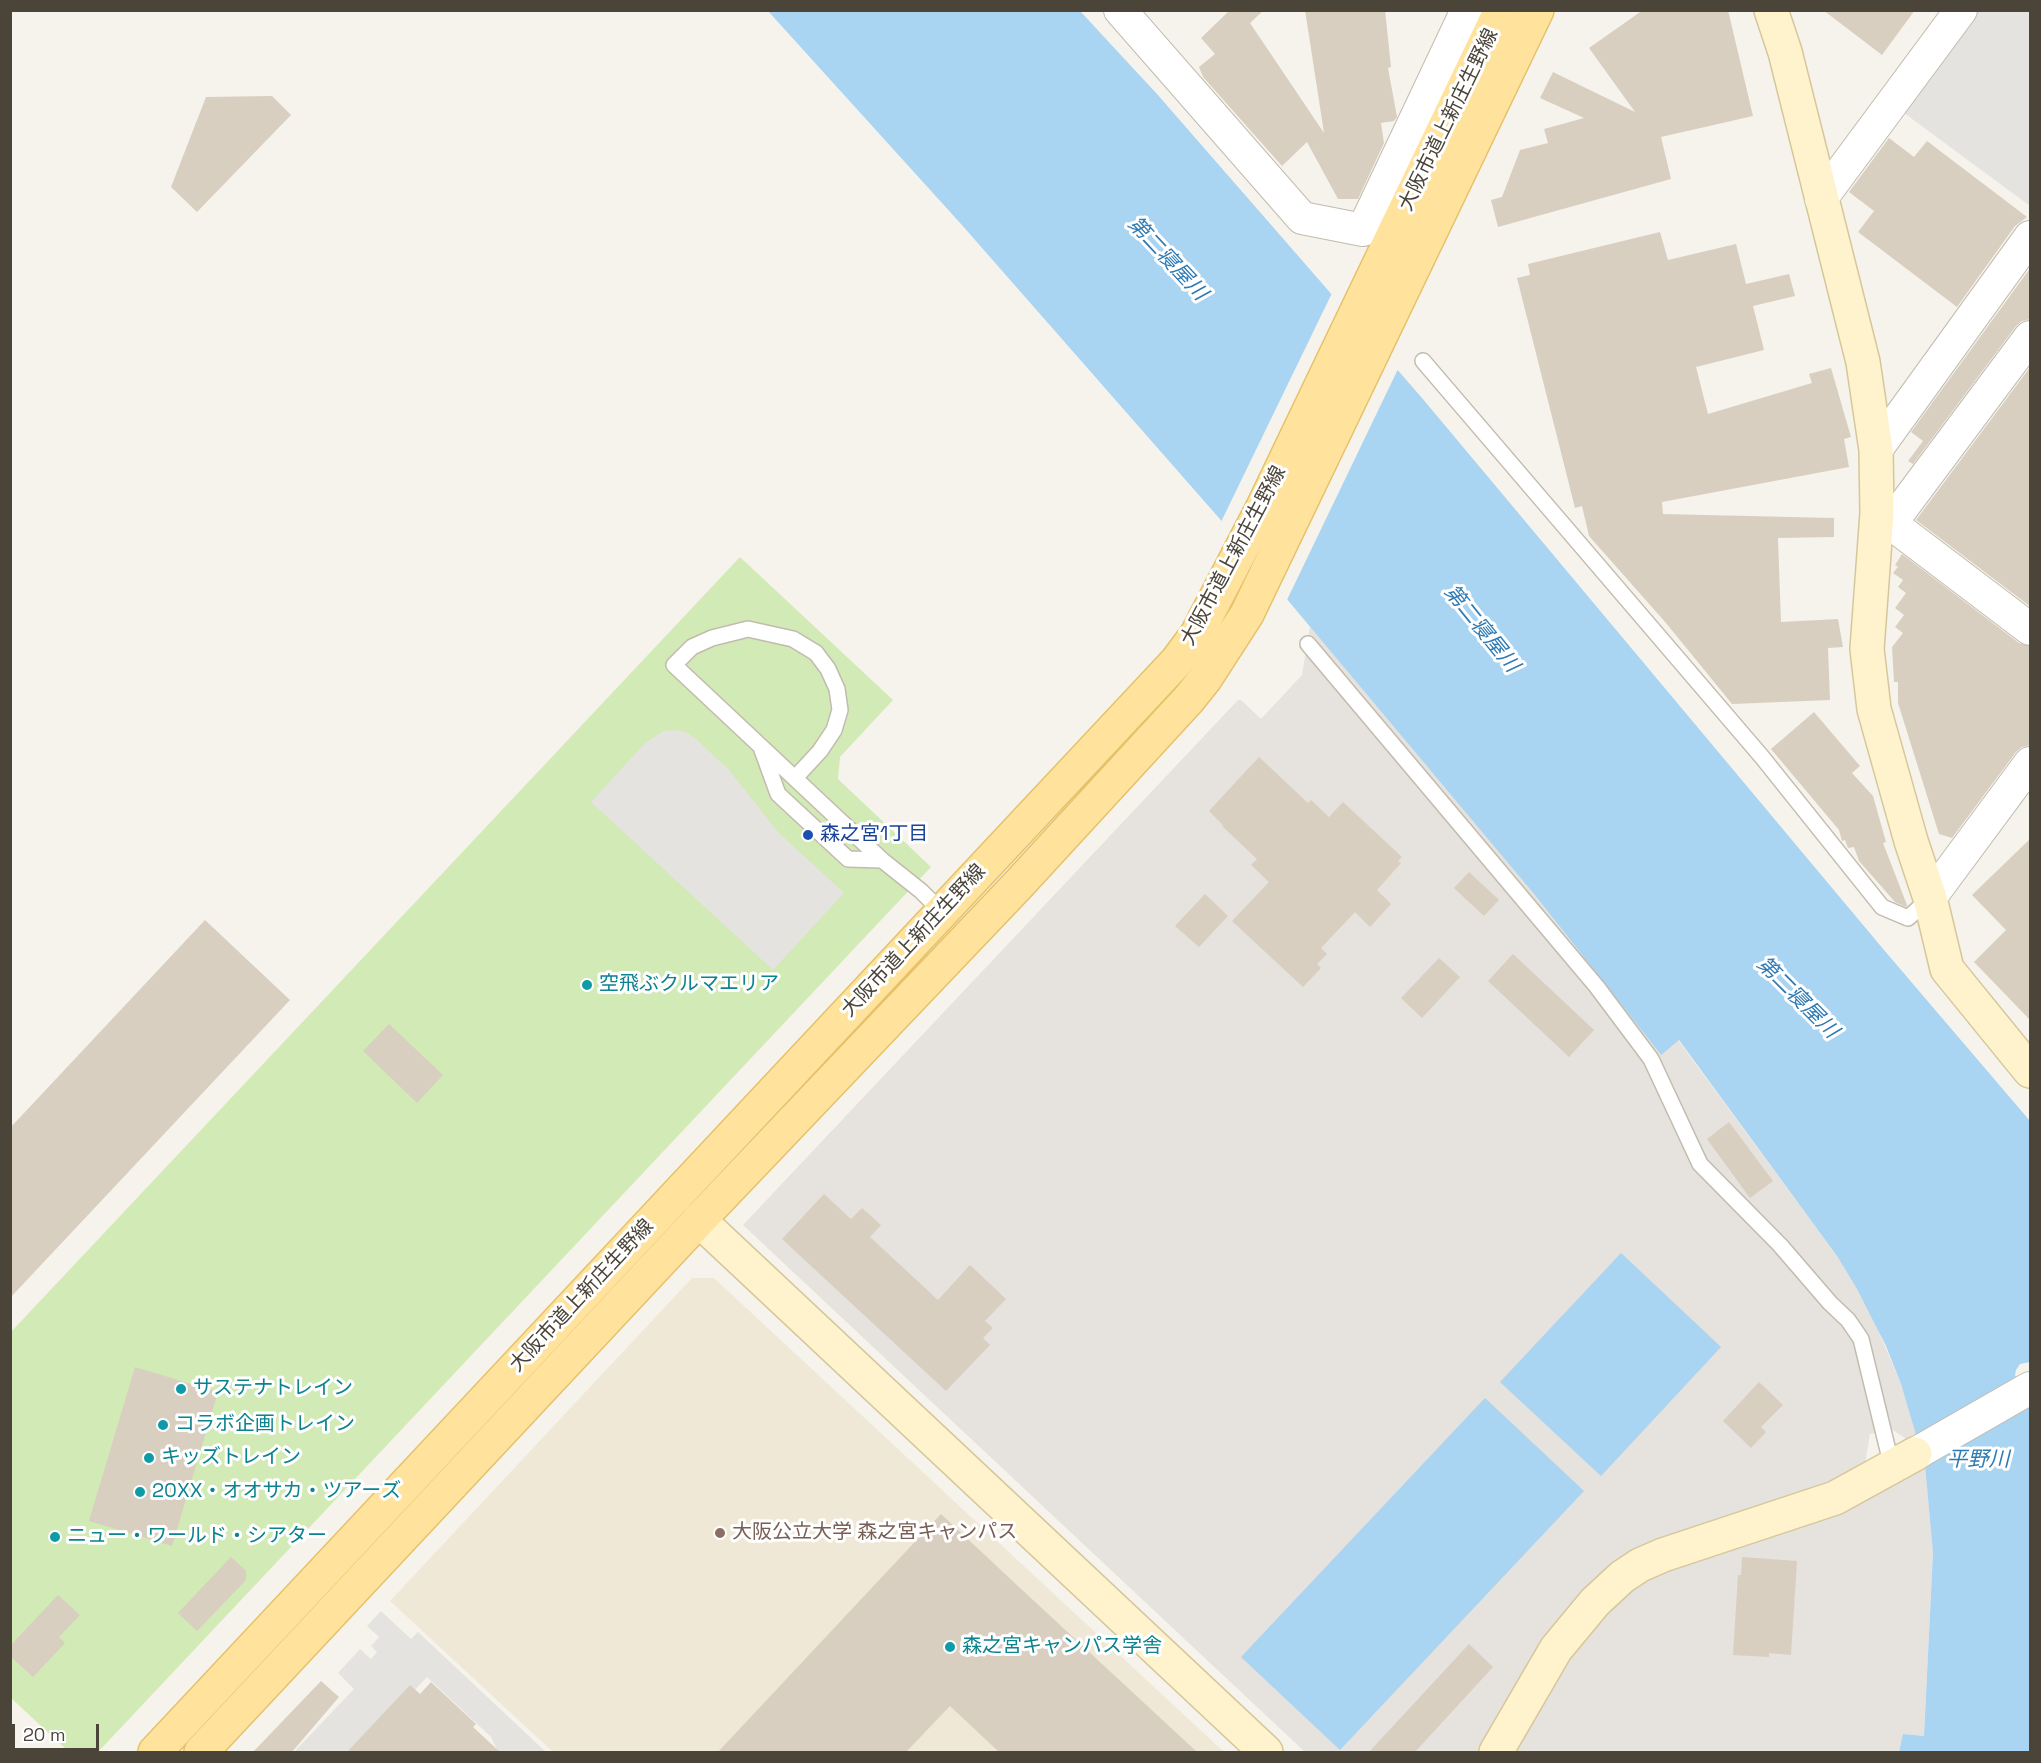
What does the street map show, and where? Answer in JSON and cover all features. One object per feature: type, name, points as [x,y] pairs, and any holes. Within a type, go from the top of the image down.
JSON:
[{"type":"main road","name":"大阪市道上新庄生野線","points":[[154,1752],[1164,676],[1197,634],[1228,577],[1501,10]]},
{"type":"main road","name":"大阪市道上新庄生野線","points":[[201,1752],[699,1220],[968,937],[1188,699],[1215,665],[1247,614],[1537,10]]},
{"type":"main road","points":[[942,912],[968,937]]},
{"type":"street","points":[[1120,10],[1302,218],[1363,230],[1467,10]]},
{"type":"street","points":[[1771,10],[1785,52],[1863,362],[1876,450],[1884,518],[1867,649],[1874,710],[1911,841],[1930,898],[1947,969],[2031,1071]]},
{"type":"street","points":[[1821,199],[1960,10]]},
{"type":"street","points":[[1876,450],[2031,237]]},
{"type":"street","points":[[1884,518],[2031,336]]},
{"type":"street","points":[[1884,518],[2031,629]]},
{"type":"street","points":[[1930,898],[2031,763]]},
{"type":"street","points":[[699,1220],[1266,1752]]},
{"type":"street","points":[[1496,1752],[1556,1649],[1595,1602],[1622,1577],[1640,1565],[1663,1555],[1835,1498],[2029,1389]]},
{"type":"lane","points":[[1423,361],[1762,757],[1882,907],[1908,918],[1930,898]]},
{"type":"lane","points":[[795,778],[820,751],[834,730],[840,710],[837,689],[828,669],[816,653],[793,639],[748,629],[712,638],[692,647],[674,665],[882,860],[921,891],[942,912]]},
{"type":"lane","points":[[1308,644],[1597,987],[1651,1059],[1700,1164],[1780,1245],[1830,1303],[1848,1320],[1861,1339],[1904,1460]]},
{"type":"lane","points":[[761,746],[778,794],[848,859],[882,860]]},
{"type":"shaded area","points":[[1973,11],[2030,11],[2030,206],[1900,110]]},
{"type":"shaded area","points":[[1310,626],[1534,894],[1660,1054],[1678,1040],[1837,1256],[1857,1289],[1874,1321],[1901,1384],[1917,1435],[1906,1439],[1893,1430],[1870,1434],[1865,1464],[1829,1485],[1663,1539],[1617,1560],[1581,1593],[1549,1632],[1479,1752],[1305,1752],[743,1225],[1238,700],[1262,718],[1302,675]]},
{"type":"shaded area","points":[[663,731],[686,732],[696,739],[729,770],[778,832],[844,893],[773,970],[591,802],[645,743]]},
{"type":"shaded area","name":"大阪公立大学 森之宮キャンパス","points":[[692,1278],[714,1278],[1224,1752],[553,1752],[390,1601]]},
{"type":"shaded area","points":[[1925,1465],[1933,1553],[1924,1736],[1903,1734],[1899,1752],[1513,1752],[1569,1655],[1611,1606],[1634,1585],[1670,1565]]},
{"type":"shaded area","points":[[381,1611],[411,1639],[418,1632],[546,1752],[498,1752],[491,1737],[427,1677],[356,1752],[294,1752],[354,1689],[338,1673],[360,1649],[371,1659],[377,1652],[371,1646],[379,1637],[367,1626]]},
{"type":"green space","points":[[740,557],[893,700],[840,757],[838,779],[931,867],[98,1752],[69,1752],[11,1698],[10,1333]]},
{"type":"water","points":[[768,11],[1080,11],[1157,94],[1422,398],[2030,1121],[2030,1362],[2020,1364],[2015,1375],[2030,1401],[2030,1752],[1899,1752],[1903,1734],[1924,1736],[1933,1553],[1925,1465],[1901,1384],[1886,1346],[1837,1256],[1679,1040],[1661,1055],[1534,894],[1219,518],[961,224]]},
{"type":"water","points":[[1621,1253],[1721,1347],[1601,1476],[1500,1382]]},
{"type":"water","points":[[1485,1398],[1584,1491],[1340,1750],[1241,1657]]},
{"type":"pier","points":[[1333,291],[1399,367],[1286,602],[1220,524]]},
{"type":"building","points":[[1230,10],[1264,10],[1250,23],[1324,133],[1305,10],[1385,10],[1391,67],[1388,68],[1397,117],[1394,121],[1381,123],[1384,143],[1358,199],[1338,199],[1307,142],[1282,166],[1203,77],[1199,67],[1215,54],[1201,38]]},
{"type":"building","points":[[1643,10],[1728,10],[1753,116],[1661,137],[1671,179],[1498,227],[1491,200],[1502,197],[1520,150],[1548,143],[1544,129],[1584,118],[1540,98],[1553,72],[1635,112],[1589,48]]},
{"type":"building","points":[[1823,10],[1915,10],[1882,55]]},
{"type":"building","points":[[272,96],[291,115],[197,212],[171,187],[206,97]]},
{"type":"building","points":[[1889,138],[1914,157],[1927,141],[2027,217],[2015,226],[1957,307],[1858,232],[1874,211],[1849,192]]},
{"type":"building","points":[[1660,232],[1668,260],[1736,244],[1746,284],[1789,274],[1795,296],[1753,306],[1764,350],[1696,367],[1708,414],[1812,383],[1809,374],[1831,368],[1851,437],[1844,439],[1849,467],[1662,502],[1663,514],[1834,518],[1834,537],[1778,538],[1781,622],[1838,619],[1843,647],[1828,648],[1830,700],[1732,704],[1666,623],[1589,536],[1582,506],[1575,508],[1517,278],[1530,275],[1528,264]]},
{"type":"building","points":[[2031,267],[2031,319],[2022,321],[2016,326],[1913,464],[1908,461],[1923,441],[1911,432]]},
{"type":"building","points":[[2031,366],[2031,607],[1916,520]]},
{"type":"building","points":[[1902,554],[2019,643],[2031,647],[2031,745],[2022,747],[2016,752],[1952,838],[1939,834],[1898,703],[1898,682],[1894,682],[1892,647],[1903,633],[1895,627],[1904,615],[1895,608],[1906,593],[1898,587],[1903,580],[1893,573],[1898,567],[1895,565]]},
{"type":"building","points":[[1814,712],[1860,766],[1852,773],[1873,796],[1886,842],[1883,843],[1906,907],[1895,902],[1859,861],[1854,847],[1848,848],[1845,840],[1842,841],[1839,830],[1771,749]]},
{"type":"building","points":[[1259,757],[1308,803],[1311,800],[1329,817],[1343,802],[1402,857],[1398,861],[1401,863],[1377,890],[1391,904],[1370,927],[1355,912],[1321,948],[1327,954],[1317,964],[1321,968],[1303,987],[1232,921],[1269,882],[1251,865],[1257,859],[1209,811]]},
{"type":"building","points":[[2031,838],[2031,1021],[1974,962],[2006,930],[1972,895]]},
{"type":"building","points":[[1469,872],[1499,900],[1484,916],[1454,888]]},
{"type":"building","points":[[1205,894],[1228,916],[1199,947],[1175,926]]},
{"type":"building","points":[[205,920],[290,1000],[10,1298],[10,1128]]},
{"type":"building","points":[[1513,954],[1594,1030],[1569,1057],[1488,981]]},
{"type":"building","points":[[1439,958],[1460,977],[1422,1018],[1401,998]]},
{"type":"building","points":[[389,1024],[443,1075],[417,1103],[363,1051]]},
{"type":"building","points":[[1729,1122],[1773,1181],[1750,1198],[1707,1139]]},
{"type":"building","points":[[824,1194],[851,1219],[862,1208],[881,1225],[870,1237],[938,1300],[970,1265],[1006,1299],[985,1321],[993,1328],[983,1338],[990,1345],[946,1391],[782,1239]]},
{"type":"building","points":[[135,1367],[218,1392],[172,1546],[89,1521]]},
{"type":"building","points":[[1759,1382],[1783,1405],[1761,1427],[1766,1432],[1751,1448],[1723,1421]]},
{"type":"building","name":"森之宮キャンパス学舎","points":[[941,1514],[1197,1752],[999,1752],[950,1706],[906,1752],[718,1752]]},
{"type":"building","points":[[231,1557],[246,1571],[246,1580],[197,1631],[178,1613]]},
{"type":"building","points":[[1742,1557],[1797,1561],[1791,1655],[1769,1653],[1769,1657],[1733,1655],[1738,1575],[1741,1575]]},
{"type":"building","points":[[58,1595],[80,1615],[59,1637],[65,1643],[33,1677],[10,1656],[10,1646]]},
{"type":"building","points":[[1469,1644],[1493,1667],[1415,1752],[1369,1752]]},
{"type":"building","points":[[321,1681],[339,1697],[292,1752],[253,1752]]},
{"type":"building","points":[[431,1682],[476,1724],[473,1727],[500,1752],[347,1752],[410,1685],[420,1694]]},
{"type":"place","name":"森之宮1丁目","points":[[808,835]]},
{"type":"place","name":"空飛ぶクルマエリア","points":[[587,985]]},
{"type":"place","name":"サステナトレイン","points":[[181,1389]]},
{"type":"place","name":"コラボ企画トレイン","points":[[163,1425]]},
{"type":"place","name":"キッズトレイン","points":[[149,1458]]},
{"type":"place","name":"20XX・オオサカ・ツアーズ","points":[[140,1492]]},
{"type":"place","name":"大阪公立大学 森之宮キャンパス","points":[[720,1533]]},
{"type":"place","name":"ニュー・ワールド・シアター","points":[[55,1537]]},
{"type":"place","name":"森之宮キャンパス学舎","points":[[950,1647]]},
{"type":"water label","name":"第二寝屋川","points":[[1167,259]]},
{"type":"water label","name":"第二寝屋川","points":[[1481,629]]},
{"type":"water label","name":"第二寝屋川","points":[[1797,998]]},
{"type":"water label","name":"平野川","points":[[1978,1460]]}]
